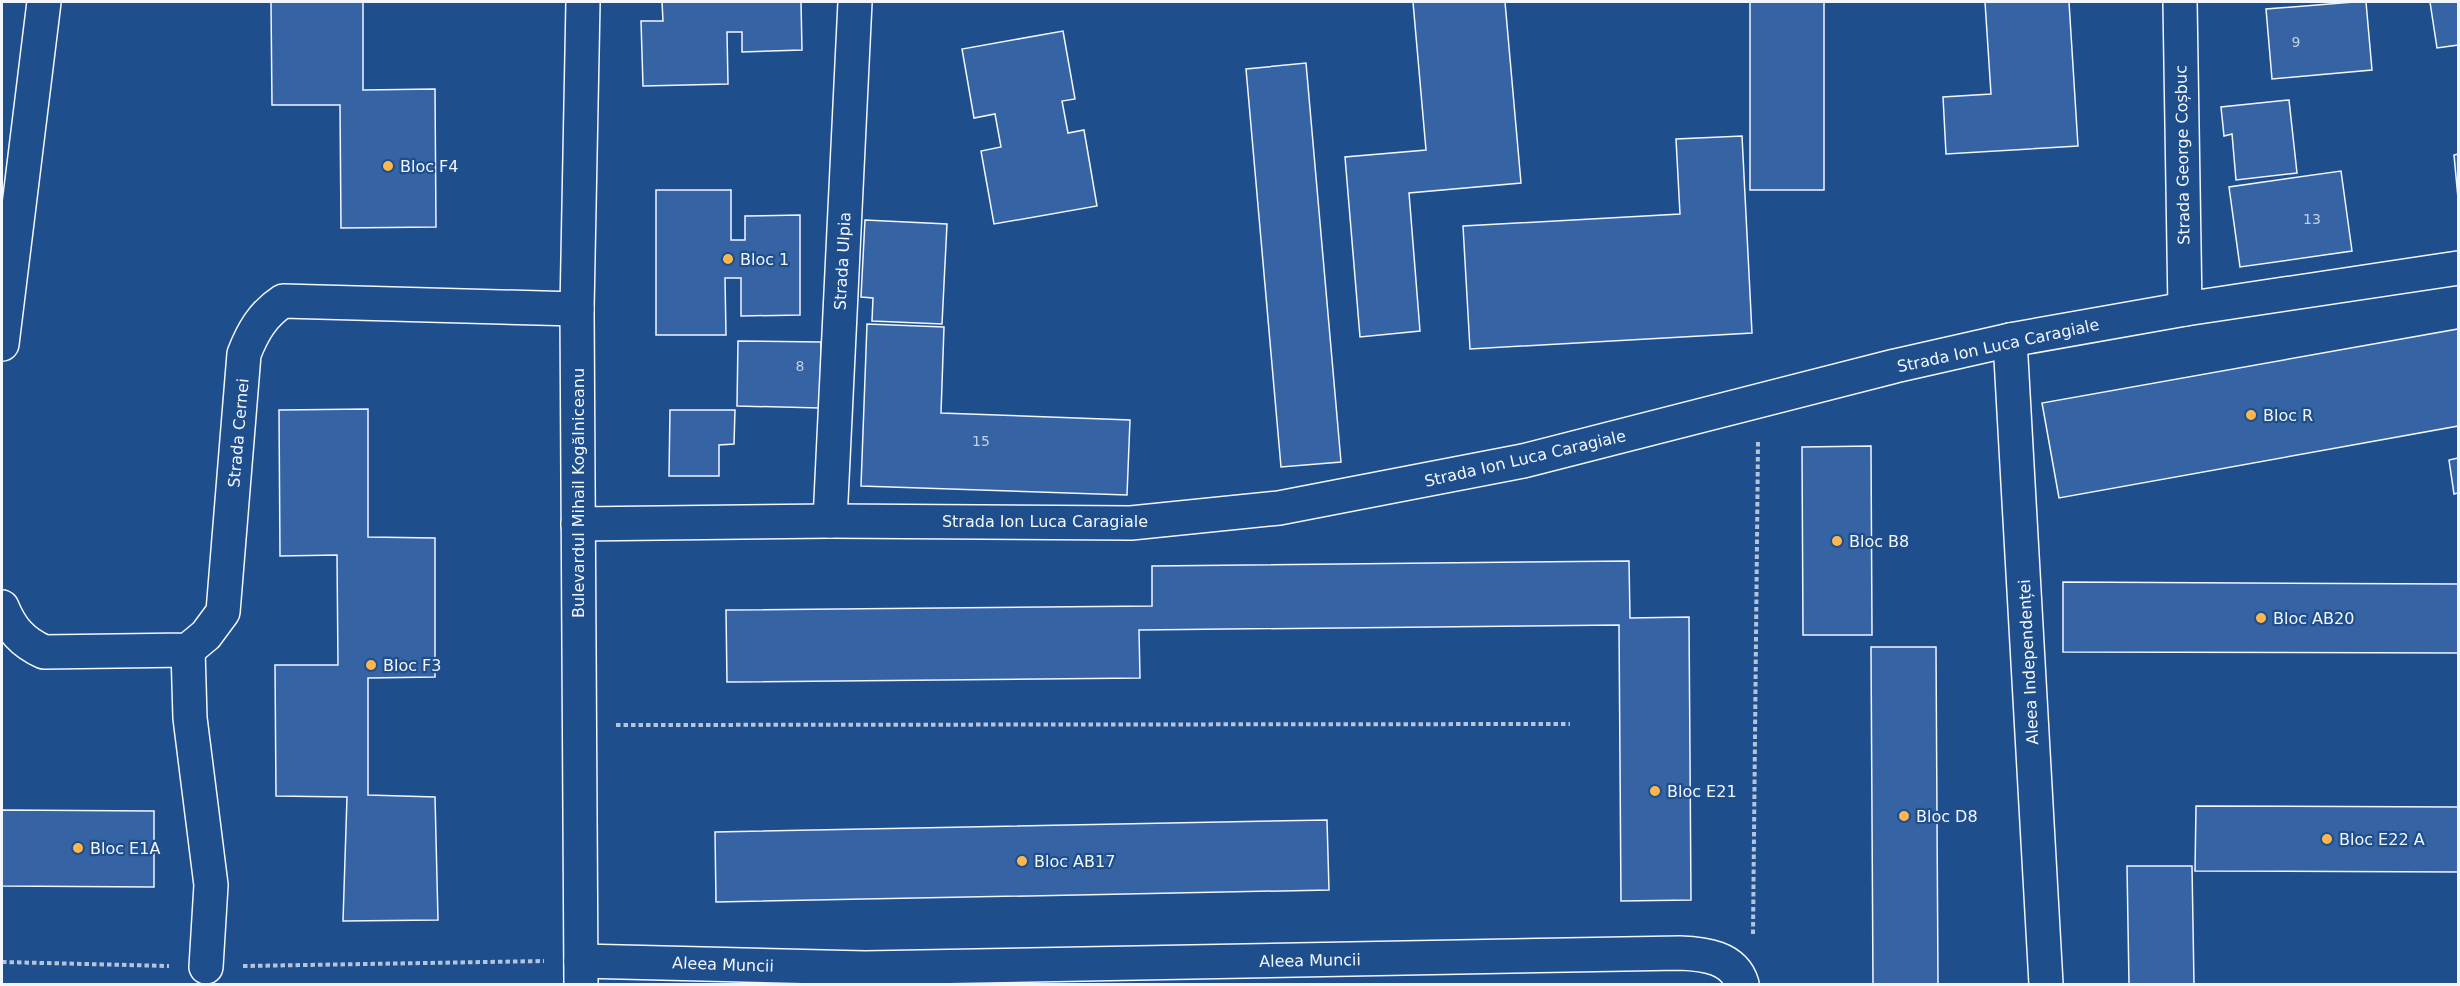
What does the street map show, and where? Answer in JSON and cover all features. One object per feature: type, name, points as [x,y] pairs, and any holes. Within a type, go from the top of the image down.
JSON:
[{"type":"street","points":[[2,344],[45,2]]},
{"type":"street","name":"Bulevardul Mihail Kogălniceanu","points":[[581,972],[577,309],[583,2]]},
{"type":"street","name":"Strada Ulpia","points":[[830,521],[855,2]]},
{"type":"street","name":"Strada George Coșbuc","points":[[2180,2],[2185,309]]},
{"type":"street","name":"Strada Ion Luca Caragiale","points":[[578,524],[830,521],[1131,523],[1279,508],[1523,461],[2010,340],[2185,309],[2458,268]]},
{"type":"street","name":"Strada Cernei","points":[[188,650],[206,635],[223,612],[244,354],[251,336],[270,310],[283,301],[577,309]]},
{"type":"street","name":"Aleea Independenței","points":[[2010,340],[2046,984]]},
{"type":"street","points":[[2,607],[10,627],[28,645],[44,652],[188,650],[190,718],[211,885],[206,967]]},
{"type":"street","name":"Aleea Muncii","points":[[581,972],[865,976],[1680,953],[1704,954],[1725,961],[1741,982]]},
{"type":"path","points":[[1741,982],[1752,952],[1758,401]]},
{"type":"path","points":[[580,725],[1570,724]]},
{"type":"path","points":[[2,962],[581,972]]},
{"type":"building","name":"Bloc F4","points":[[271,2],[363,2],[363,90],[435,89],[436,227],[341,228],[340,105],[272,105]]},
{"type":"building","points":[[662,2],[801,2],[802,50],[742,52],[742,32],[727,32],[728,84],[643,86],[641,21],[663,21]]},
{"type":"building","points":[[1413,2],[1505,2],[1521,183],[1409,193],[1420,331],[1360,337],[1345,157],[1426,150]]},
{"type":"building","points":[[1750,2],[1824,2],[1824,190],[1750,190]]},
{"type":"building","points":[[1985,2],[2069,2],[2078,146],[1946,154],[1943,97],[1991,94]]},
{"type":"building","points":[[2366,2],[2372,70],[2272,79],[2266,9]]},
{"type":"building","points":[[2430,2],[2458,2],[2458,45],[2437,48]]},
{"type":"building","points":[[1063,31],[1075,99],[1062,101],[1068,133],[1084,130],[1097,206],[994,224],[981,151],[1001,147],[995,114],[974,118],[962,49]]},
{"type":"building","points":[[1306,63],[1341,462],[1281,467],[1246,69]]},
{"type":"building","points":[[2289,100],[2297,173],[2236,180],[2232,134],[2224,136],[2221,107]]},
{"type":"building","points":[[1742,136],[1752,333],[1470,349],[1463,226],[1680,214],[1676,139]]},
{"type":"building","points":[[2458,154],[2458,198],[2454,155]]},
{"type":"building","points":[[2341,171],[2352,251],[2240,267],[2229,187]]},
{"type":"building","name":"Bloc 1","points":[[656,190],[731,190],[731,240],[745,240],[745,216],[800,215],[800,315],[741,316],[741,278],[725,278],[726,335],[656,335]]},
{"type":"building","points":[[865,220],[947,224],[942,324],[872,321],[873,298],[861,297]]},
{"type":"building","points":[[867,324],[944,327],[941,413],[1130,420],[1127,495],[861,486]]},
{"type":"building","name":"Bloc R","points":[[2458,329],[2458,426],[2059,498],[2042,403]]},
{"type":"building","points":[[738,341],[821,342],[820,408],[737,406]]},
{"type":"building","name":"Bloc F3","points":[[368,409],[368,537],[435,538],[435,677],[368,678],[368,795],[435,797],[438,920],[343,921],[347,797],[276,796],[275,665],[338,665],[337,555],[280,556],[279,410]]},
{"type":"building","points":[[670,410],[735,410],[734,444],[719,445],[719,476],[669,476]]},
{"type":"building","name":"Bloc B8","points":[[1871,446],[1872,635],[1803,635],[1802,447]]},
{"type":"building","points":[[2458,458],[2458,493],[2454,494],[2449,460]]},
{"type":"building","name":"Bloc E21","points":[[1629,561],[1630,618],[1689,617],[1691,900],[1621,901],[1619,625],[1139,630],[1140,678],[727,682],[726,610],[1152,606],[1152,566]]},
{"type":"building","name":"Bloc AB20","points":[[2063,582],[2458,584],[2458,653],[2063,652]]},
{"type":"building","name":"Bloc D8","points":[[1871,647],[1936,647],[1938,984],[1873,984]]},
{"type":"building","name":"Bloc E22 A","points":[[2196,806],[2458,807],[2458,872],[2195,871]]},
{"type":"building","name":"Bloc E1A","points":[[2,810],[154,811],[154,887],[2,886]]},
{"type":"building","name":"Bloc AB17","points":[[1327,820],[1329,890],[716,902],[715,832]]},
{"type":"building","points":[[2127,866],[2192,866],[2194,984],[2129,984]]},
{"type":"place","name":"Bloc F4","points":[[388,166]]},
{"type":"place","name":"Bloc 1","points":[[728,259]]},
{"type":"place","name":"Bloc R","points":[[2251,415]]},
{"type":"place","name":"Bloc B8","points":[[1837,541]]},
{"type":"place","name":"Bloc AB20","points":[[2261,618]]},
{"type":"place","name":"Bloc F3","points":[[371,665]]},
{"type":"place","name":"Bloc E21","points":[[1655,791]]},
{"type":"place","name":"Bloc D8","points":[[1904,816]]},
{"type":"place","name":"Bloc E22 A","points":[[2327,839]]},
{"type":"place","name":"Bloc E1A","points":[[78,848]]},
{"type":"place","name":"Bloc AB17","points":[[1022,861]]}]
